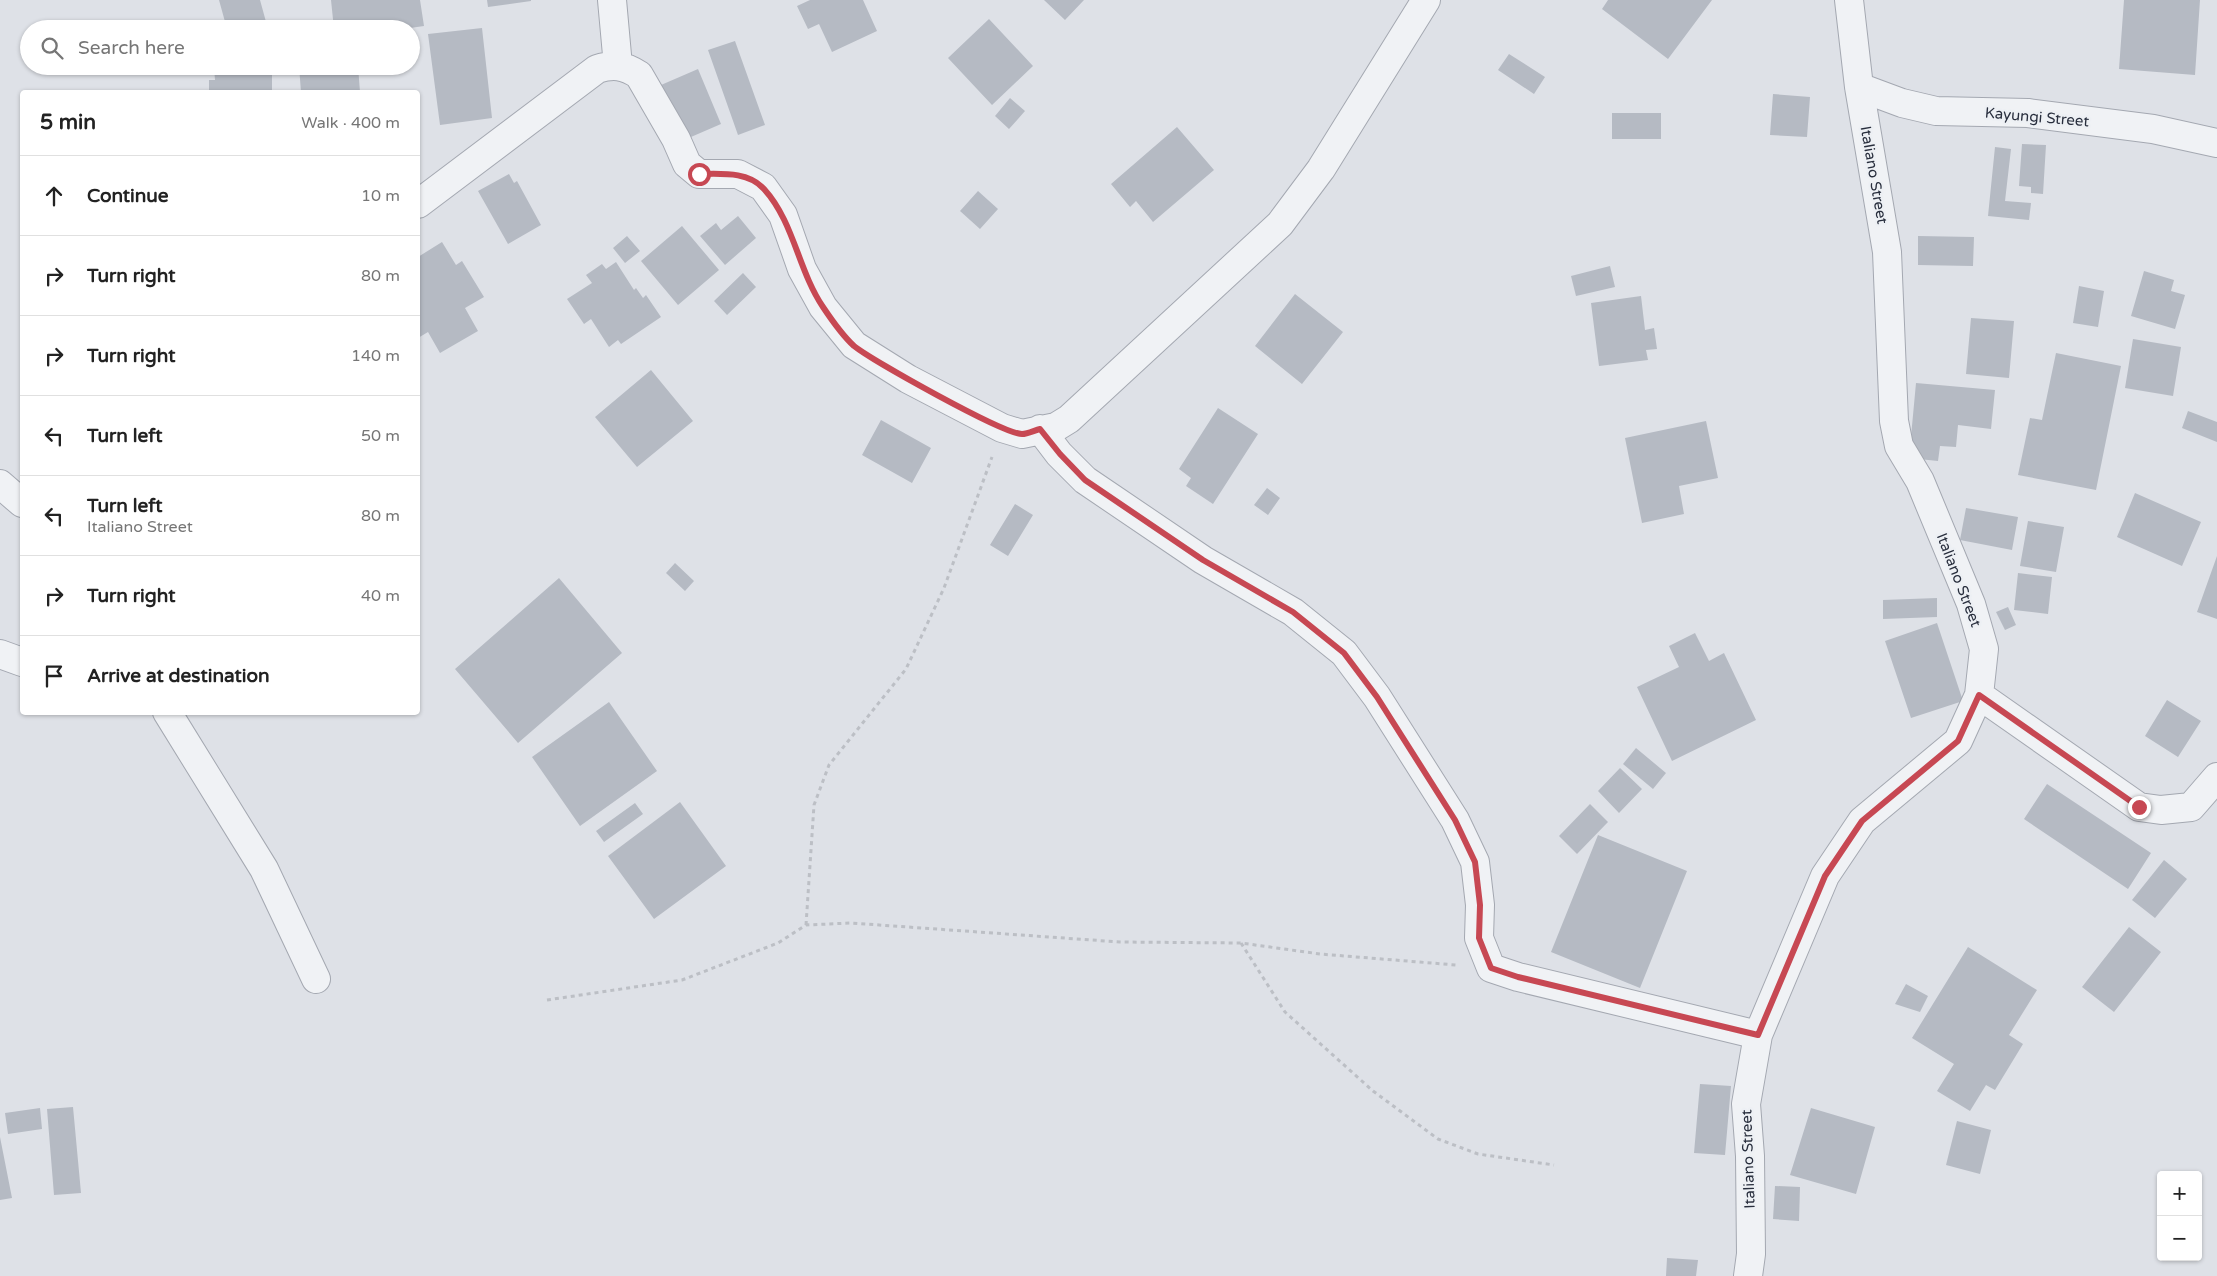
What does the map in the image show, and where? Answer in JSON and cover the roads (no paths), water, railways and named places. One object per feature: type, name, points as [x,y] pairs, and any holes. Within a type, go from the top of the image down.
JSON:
[{"type":"street","points":[[612,0],[618,66]]},
{"type":"street","points":[[420,202],[597,69],[618,66],[629,69],[639,75],[676,138],[687,164],[699,174],[738,174],[763,187],[783,215],[802,269],[823,307],[854,345],[908,379],[1002,428],[1022,434],[1056,427],[1075,414],[1174,320],[1280,224],[1321,169],[1426,0]]},
{"type":"street","name":"Italiano Street","points":[[1748,1276],[1751,1254],[1750,1156],[1746,1104],[1758,1035],[1825,876],[1862,821],[1958,741],[1979,695],[1984,649],[1972,604],[1920,481],[1899,446],[1894,421],[1887,252],[1859,87],[1849,0]]},
{"type":"street","name":"Kayungi Street","points":[[1859,87],[1902,103],[1936,112],[2028,113],[2153,129],[2217,143]]},
{"type":"street","points":[[1040,429],[1060,454],[1085,480],[1203,560],[1293,612],[1344,653],[1377,697],[1455,820],[1475,862],[1480,905],[1479,938],[1491,968],[1518,977],[1758,1035]]},
{"type":"street","points":[[0,484],[20,500]]},
{"type":"street","points":[[0,654],[20,661]]},
{"type":"street","points":[[1979,695],[2139,807],[2161,810],[2190,807],[2217,777]]},
{"type":"street","points":[[169,715],[264,869],[316,979]]}]
